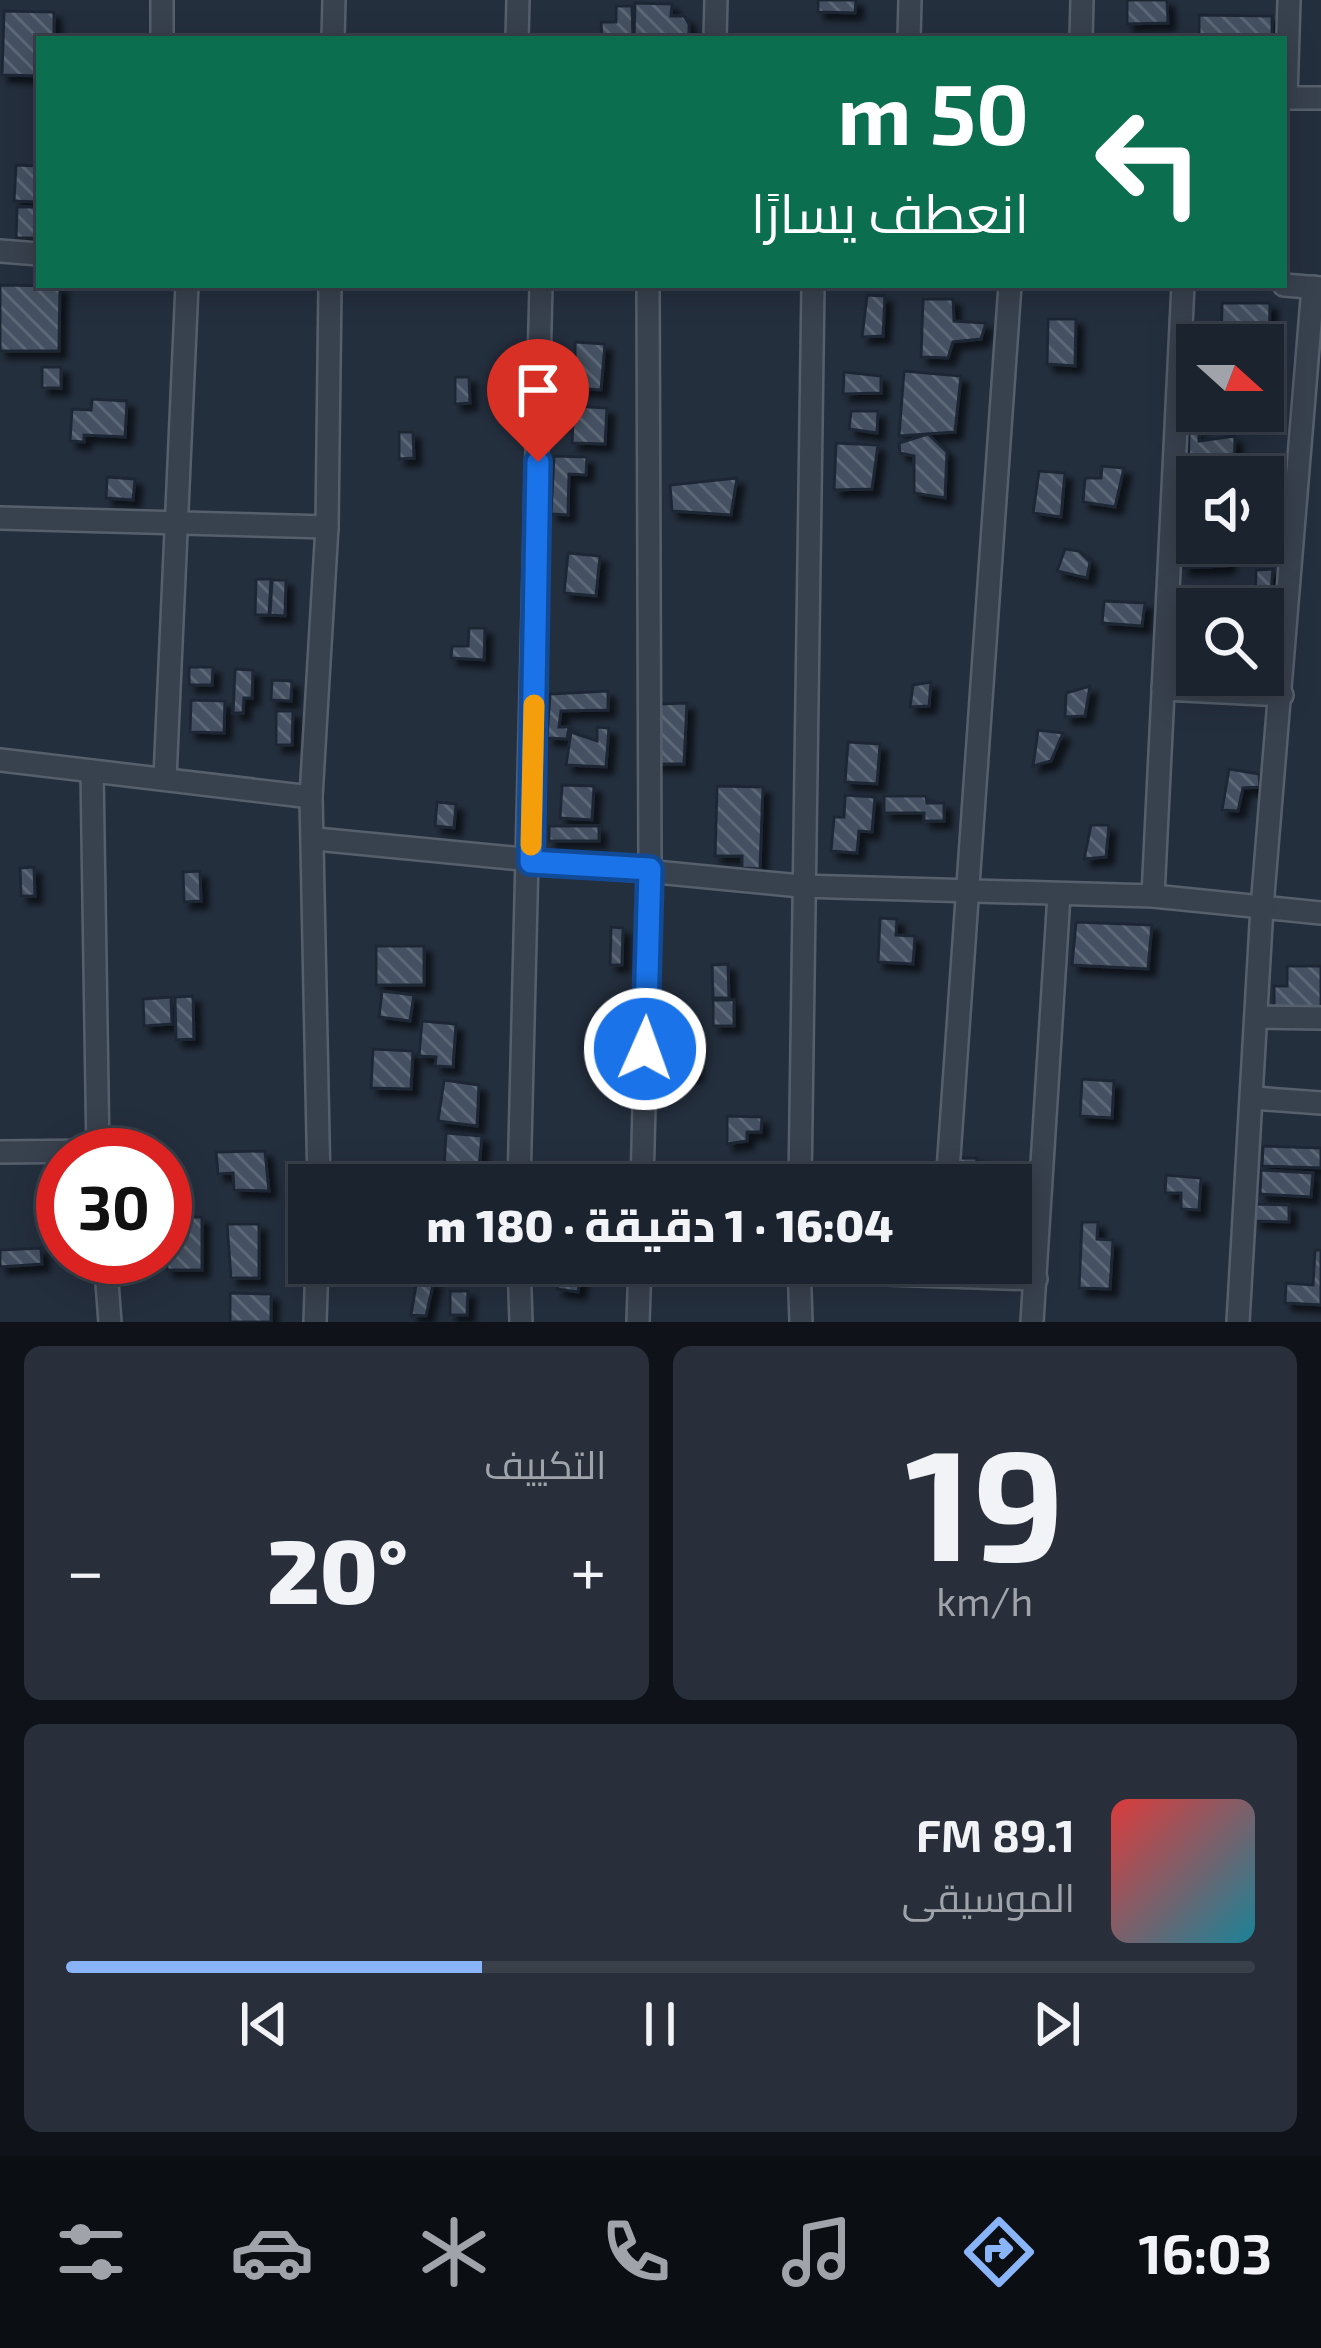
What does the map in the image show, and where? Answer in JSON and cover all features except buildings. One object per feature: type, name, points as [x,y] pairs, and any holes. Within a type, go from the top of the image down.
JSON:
[{"type":"street","points":[[162,0],[162,36]]},
{"type":"street","points":[[333,36],[334,0]]},
{"type":"street","points":[[517,36],[518,0]]},
{"type":"street","points":[[715,36],[716,0]]},
{"type":"street","points":[[909,36],[910,0]]},
{"type":"street","points":[[1081,36],[1082,0]]},
{"type":"street","points":[[1287,49],[1289,0]]},
{"type":"street","points":[[1287,98],[1321,98]]},
{"type":"street","points":[[0,251],[36,254]]},
{"type":"street","points":[[1284,672],[1317,288],[1287,285]]},
{"type":"street","points":[[165,778],[188,288]]},
{"type":"street","points":[[319,1164],[316,839],[311,797],[327,527],[330,288]]},
{"type":"street","points":[[520,1164],[531,862],[541,288]]},
{"type":"street","points":[[643,1164],[650,869],[648,288]]},
{"type":"street","points":[[800,1164],[800,886],[813,288]]},
{"type":"street","points":[[949,1164],[1010,288]]},
{"type":"street","points":[[1153,896],[1183,288]]},
{"type":"street","points":[[0,518],[327,527]]},
{"type":"street","points":[[1163,689],[1176,690]]},
{"type":"street","points":[[1238,1322],[1262,907],[1282,696]]},
{"type":"street","points":[[0,760],[311,797]]},
{"type":"street","points":[[92,771],[98,1128]]},
{"type":"street","points":[[316,839],[800,886],[1153,896],[1321,914]]},
{"type":"street","points":[[1033,1322],[1059,895]]},
{"type":"street","points":[[1258,1017],[1321,1018]]},
{"type":"street","points":[[1253,1098],[1321,1102]]},
{"type":"street","points":[[0,1152],[36,1152]]},
{"type":"street","points":[[1032,1279],[1036,1279]]},
{"type":"street","points":[[107,1284],[110,1322]]},
{"type":"street","points":[[315,1322],[316,1284]]},
{"type":"street","points":[[519,1284],[520,1322]]},
{"type":"street","points":[[638,1322],[639,1284]]},
{"type":"street","points":[[801,1284],[802,1322]]},
{"type":"slow traffic","points":[[531,845],[534,705]]},
{"type":"route","points":[[538,462],[531,862],[650,869],[645,1049]]}]
